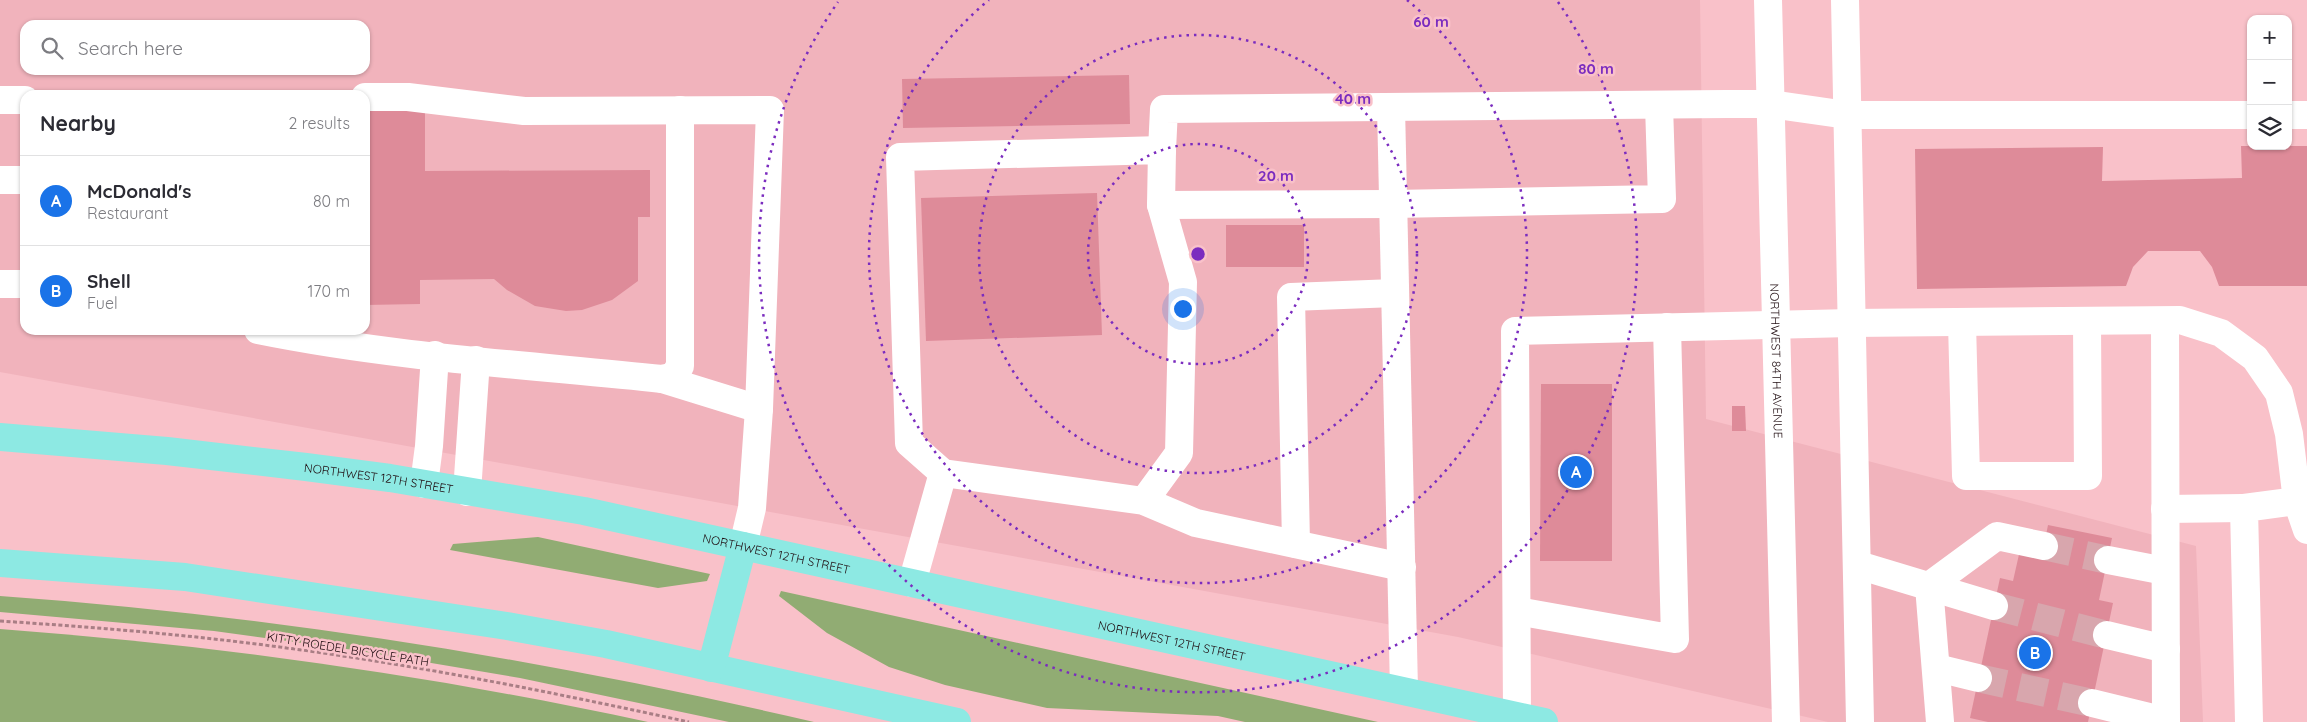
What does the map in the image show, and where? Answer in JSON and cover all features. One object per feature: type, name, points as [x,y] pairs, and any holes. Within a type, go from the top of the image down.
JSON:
[{"type":"main road","name":"NORTHWEST 12TH STREET","points":[[0,437],[236,458],[424,484],[584,511],[1544,722]]},
{"type":"main road","points":[[711,668],[743,546]]},
{"type":"main road","points":[[0,563],[185,577],[507,626],[606,644],[957,722]]},
{"type":"street","name":"NORTHWEST 84TH AVENUE","points":[[1768,0],[1786,722]]},
{"type":"street","points":[[1845,0],[1860,722]]},
{"type":"street","points":[[370,97],[408,96],[524,110],[770,110],[759,409],[752,508],[743,546]]},
{"type":"street","points":[[0,100],[20,100]]},
{"type":"street","points":[[1144,501],[1180,453],[1183,282],[1161,205],[1164,109],[1770,104],[1847,115],[2247,115]]},
{"type":"street","points":[[1161,205],[1393,204],[1662,199],[1659,105]]},
{"type":"street","points":[[1391,108],[1404,690]]},
{"type":"street","points":[[662,379],[674,376],[680,366],[680,110]]},
{"type":"street","points":[[2292,115],[2307,115]]},
{"type":"street","points":[[1162,150],[900,157],[909,443],[944,473],[1144,501],[1196,522],[1402,567]]},
{"type":"street","points":[[0,180],[20,180]]},
{"type":"street","points":[[0,284],[20,284]]},
{"type":"street","points":[[1296,544],[1291,297],[1395,293]]},
{"type":"street","points":[[1517,716],[1515,330],[1851,323],[2087,323],[2180,320],[2221,333],[2255,358],[2279,393],[2289,434],[2298,501],[2307,530]]},
{"type":"street","points":[[2092,703],[2166,721],[2165,321]]},
{"type":"street","points":[[1962,323],[1966,476],[2088,476],[2087,323]]},
{"type":"street","points":[[1517,611],[1675,639],[1667,328]]},
{"type":"street","points":[[283,335],[318,342],[662,379],[759,409]]},
{"type":"street","points":[[424,484],[429,446],[434,355]]},
{"type":"street","points":[[467,492],[476,360]]},
{"type":"street","points":[[912,583],[944,473]]},
{"type":"street","points":[[2166,509],[2244,508],[2298,501]]},
{"type":"street","points":[[2244,508],[2249,722]]},
{"type":"street","points":[[1929,586],[1996,536],[2044,546]]},
{"type":"street","points":[[2108,560],[2166,571]]},
{"type":"street","points":[[1858,565],[1994,606]]},
{"type":"street","points":[[1929,586],[1940,722]]},
{"type":"street","points":[[2107,635],[2166,649]]},
{"type":"street","points":[[1936,668],[1978,678]]},
{"type":"path","name":"KITTY ROEDEL BICYCLE PATH","points":[[0,620],[252,644],[383,662],[495,681],[689,722]]},
{"type":"shaded area","points":[[0,0],[1700,0],[1706,419],[2196,546],[2203,722],[1828,722],[1458,637],[0,372]]},
{"type":"green space","points":[[538,537],[710,574],[707,581],[658,588],[450,550],[453,544]]},
{"type":"green space","points":[[781,591],[1378,722],[1245,722],[1218,716],[1047,708],[945,685],[889,667],[827,633],[779,596]]},
{"type":"green space","points":[[0,596],[206,615],[409,643],[611,679],[713,699],[814,722],[729,722],[520,678],[354,650],[214,631],[0,612]]},
{"type":"green space","points":[[0,629],[163,644],[326,664],[487,690],[648,722],[0,722]]},
{"type":"building","points":[[1129,75],[1130,124],[903,128],[902,79]]},
{"type":"building","points":[[370,106],[425,106],[425,171],[650,170],[650,217],[638,217],[638,281],[612,300],[582,310],[566,311],[535,306],[507,290],[494,279],[420,280],[420,304],[370,305]]},
{"type":"building","points":[[2241,146],[2247,146],[2247,150],[2292,150],[2292,146],[2307,146],[2307,286],[2219,286],[2212,267],[2200,251],[2148,251],[2133,267],[2126,286],[1917,289],[1915,149],[2103,147],[2102,181],[2242,178]]},
{"type":"building","points":[[1097,193],[1102,335],[926,341],[921,198]]},
{"type":"building","points":[[1226,225],[1304,225],[1304,267],[1226,267]]},
{"type":"building","points":[[1541,384],[1612,384],[1612,561],[1540,561]]},
{"type":"building","points":[[1732,406],[1745,406],[1746,431],[1732,431]]},
{"type":"building","points":[[2048,525],[2112,538],[2099,600],[2113,603],[2088,722],[1988,722],[1970,718],[2000,578],[2013,581],[2020,550],[2042,555]]},
{"type":"tunnel","points":[[2044,546],[2108,560]]},
{"type":"tunnel","points":[[1994,606],[2107,635]]},
{"type":"tunnel","points":[[1978,678],[2092,703]]},
{"type":"place","name":"McDonald's","points":[[1576,472]]},
{"type":"place","name":"Shell","points":[[2035,653]]}]
